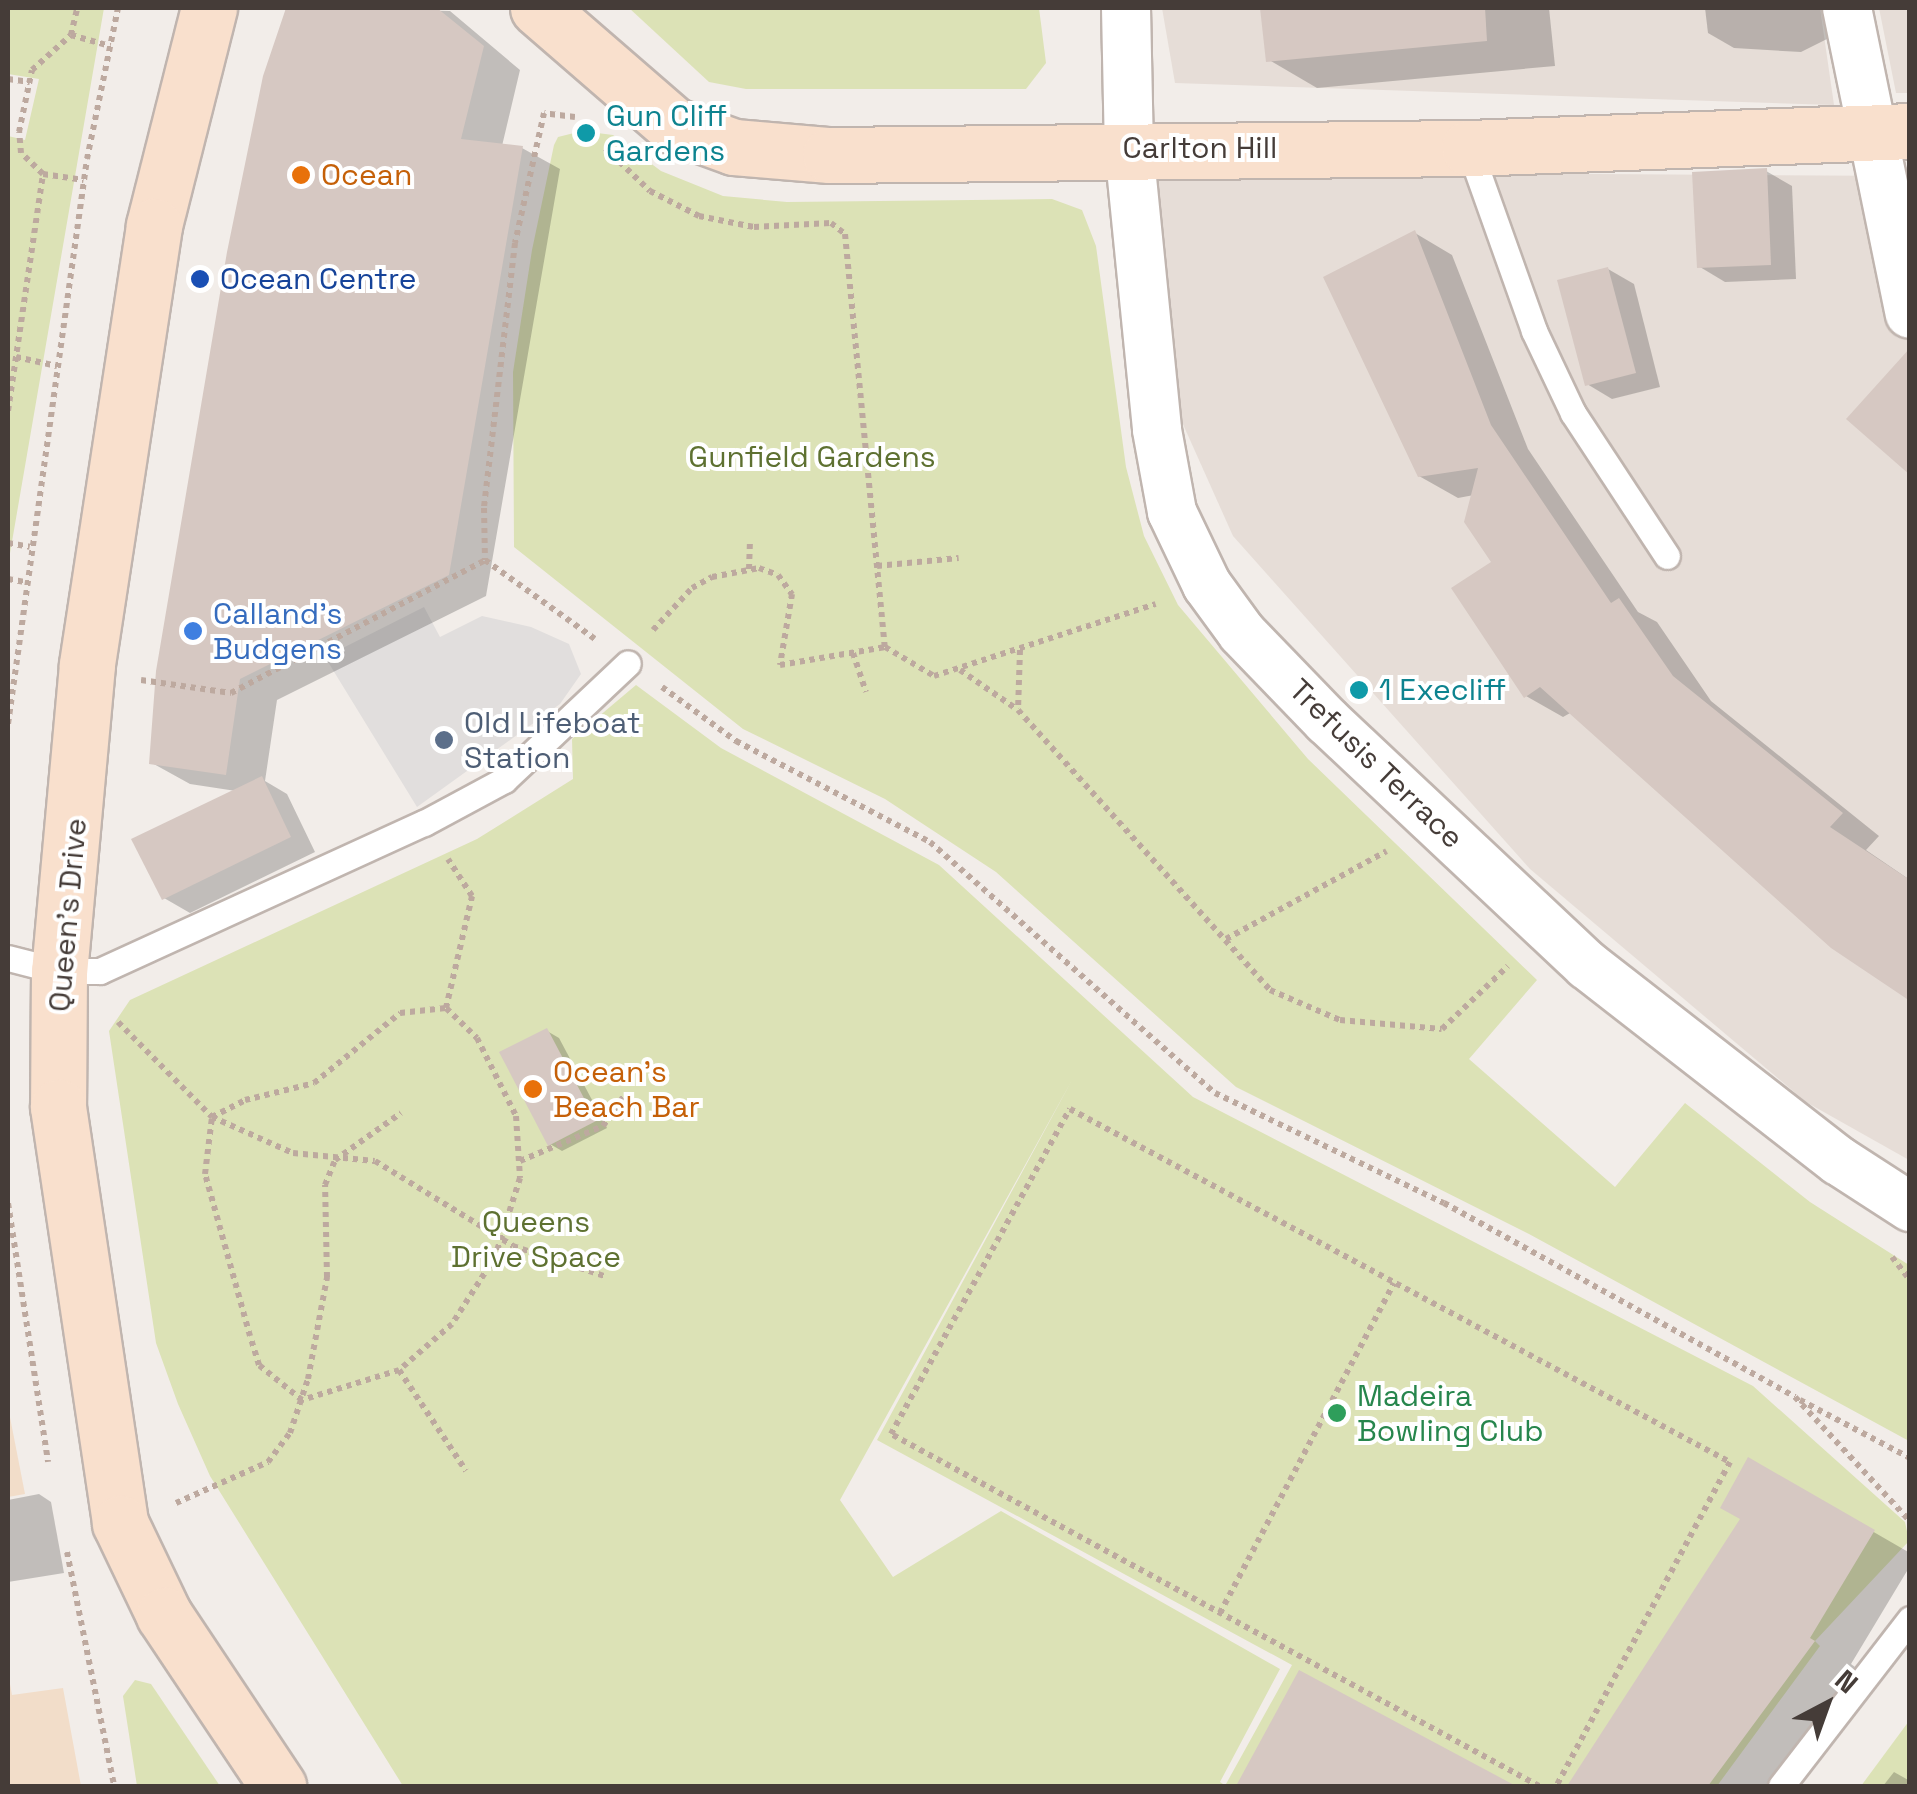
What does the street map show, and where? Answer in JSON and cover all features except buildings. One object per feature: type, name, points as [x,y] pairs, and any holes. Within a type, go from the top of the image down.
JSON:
[{"type":"street","name":"Queen's Drive","points":[[210,8],[154,226],[87,666],[33,964],[120,1523],[164,1615],[278,1786]]},
{"type":"street","name":"Carlton Hill","points":[[538,8],[674,125],[734,148],[830,154],[1128,148],[1468,148],[1890,131]]},
{"type":"street","name":"Trefusis Terrace","points":[[1126,8],[1128,148],[1157,430],[1172,512],[1206,585],[1242,633],[1544,924],[1724,1075],[1910,1206]]},
{"type":"street","points":[[1847,8],[1890,131],[1910,314]]},
{"type":"lane","points":[[1468,148],[1534,331],[1573,413],[1667,556]]},
{"type":"lane","points":[[33,964],[100,971],[424,823],[504,780],[628,663]]},
{"type":"lane","points":[[1781,1786],[1910,1619]]},
{"type":"path","points":[[76,8],[71,35],[32,70],[19,132],[21,153],[43,174],[84,180]]},
{"type":"path","points":[[8,724],[84,180],[118,8]]},
{"type":"path","points":[[71,35],[110,46]]},
{"type":"path","points":[[8,79],[30,82]]},
{"type":"path","points":[[486,560],[484,508],[515,243],[544,113]]},
{"type":"path","points":[[8,130],[19,132]]},
{"type":"path","points":[[597,136],[616,164],[650,191],[699,216],[754,227],[831,223],[845,234],[885,646]]},
{"type":"path","points":[[8,410],[43,174]]},
{"type":"path","points":[[16,357],[57,366]]},
{"type":"path","points":[[749,569],[750,542]]},
{"type":"path","points":[[8,543],[30,547]]},
{"type":"path","points":[[877,566],[959,558]]},
{"type":"path","points":[[486,560],[736,741],[930,842],[1215,1093],[1444,1203],[1910,1458]]},
{"type":"path","points":[[138,680],[231,693],[486,560]]},
{"type":"path","points":[[672,607],[712,577],[749,569],[778,576],[792,594],[780,665],[885,646],[934,676],[1206,585]]},
{"type":"path","points":[[8,578],[25,582]]},
{"type":"path","points":[[1018,710],[1020,650]]},
{"type":"path","points":[[853,653],[866,692]]},
{"type":"path","points":[[959,669],[1018,710],[1270,990],[1303,1008],[1340,1020],[1442,1029],[1472,1006],[1544,924]]},
{"type":"path","points":[[1226,939],[1402,842],[1428,815]]},
{"type":"path","points":[[424,823],[472,896],[446,1008]]},
{"type":"path","points":[[212,1117],[245,1100],[314,1083],[400,1014],[446,1008],[462,1017],[499,1078],[516,1116],[520,1161],[502,1236],[472,1300],[398,1370],[302,1400]]},
{"type":"path","points":[[106,1010],[212,1117],[294,1152],[335,1160],[376,1161],[462,1220],[502,1236],[513,1246],[604,1276]]},
{"type":"path","points":[[520,1161],[603,1126],[625,1094]]},
{"type":"path","points":[[1540,1786],[891,1434],[1070,1109],[1730,1462],[1556,1786]]},
{"type":"path","points":[[170,1506],[268,1462],[290,1434],[302,1400],[327,1276],[325,1186],[335,1160],[401,1114]]},
{"type":"path","points":[[212,1117],[205,1174],[250,1336],[260,1365],[302,1400]]},
{"type":"path","points":[[1220,1613],[1394,1284]]},
{"type":"path","points":[[398,1370],[466,1471]]},
{"type":"path","points":[[1795,1397],[1910,1520]]},
{"type":"shaded area","points":[[1162,8],[1820,8],[1834,105],[1175,83]]},
{"type":"shaded area","points":[[1879,8],[1909,8],[1909,93],[1896,93]]},
{"type":"shaded area","points":[[1153,171],[1909,176],[1909,1160],[1806,1102],[1530,869],[1233,536],[1169,393]]},
{"type":"shaded area","name":"Old Lifeboat Station","points":[[424,607],[440,637],[482,616],[531,627],[569,644],[581,674],[560,704],[417,807],[325,657]]},
{"type":"green space","points":[[8,8],[104,8],[9,559],[8,136],[25,140],[39,79],[8,74]]},
{"type":"green space","points":[[629,8],[1039,8],[1046,63],[1026,89],[746,89],[709,82]]},
{"type":"green space","name":"Gunfield Gardens","points":[[582,131],[613,135],[661,171],[723,196],[787,202],[1052,199],[1082,210],[1096,246],[1126,467],[1144,536],[1178,605],[1308,759],[1537,980],[1469,1059],[1615,1187],[1685,1103],[1810,1202],[1909,1265],[1909,1441],[1529,1234],[1236,1087],[996,872],[885,799],[743,729],[514,547],[513,372],[532,250],[554,145],[558,137]]},
{"type":"green space","name":"Queens Drive Space","points":[[636,685],[721,748],[939,865],[1193,1097],[1753,1386],[1905,1522],[1909,1541],[1815,1641],[1820,1646],[1717,1786],[1226,1784],[1292,1665],[877,1440],[1072,1080],[840,1500],[893,1577],[1001,1511],[1280,1669],[1220,1782],[1226,1786],[403,1786],[210,1476],[178,1404],[156,1343],[109,1031],[130,1000],[477,839],[573,779],[572,739]]},
{"type":"green space","points":[[135,1680],[151,1684],[220,1786],[137,1786],[123,1696]]},
{"type":"green space","points":[[1909,1721],[1909,1786],[1861,1786]]},
{"type":"sand","points":[[8,1407],[25,1494],[8,1497]]},
{"type":"sand","points":[[8,1673],[12,1695],[63,1688],[81,1786],[8,1786]]},
{"type":"place","name":"Gun Cliff Gardens","points":[[586,133]]},
{"type":"place","name":"Ocean","points":[[301,175]]},
{"type":"place","name":"Ocean Centre","points":[[200,279]]},
{"type":"place","name":"Calland's Budgens","points":[[193,631]]},
{"type":"place","name":"1 Execliff","points":[[1359,690]]},
{"type":"place","name":"Old Lifeboat Station","points":[[444,740]]},
{"type":"place","name":"Ocean's Beach Bar","points":[[533,1089]]},
{"type":"place","name":"Madeira Bowling Club","points":[[1337,1413]]}]
